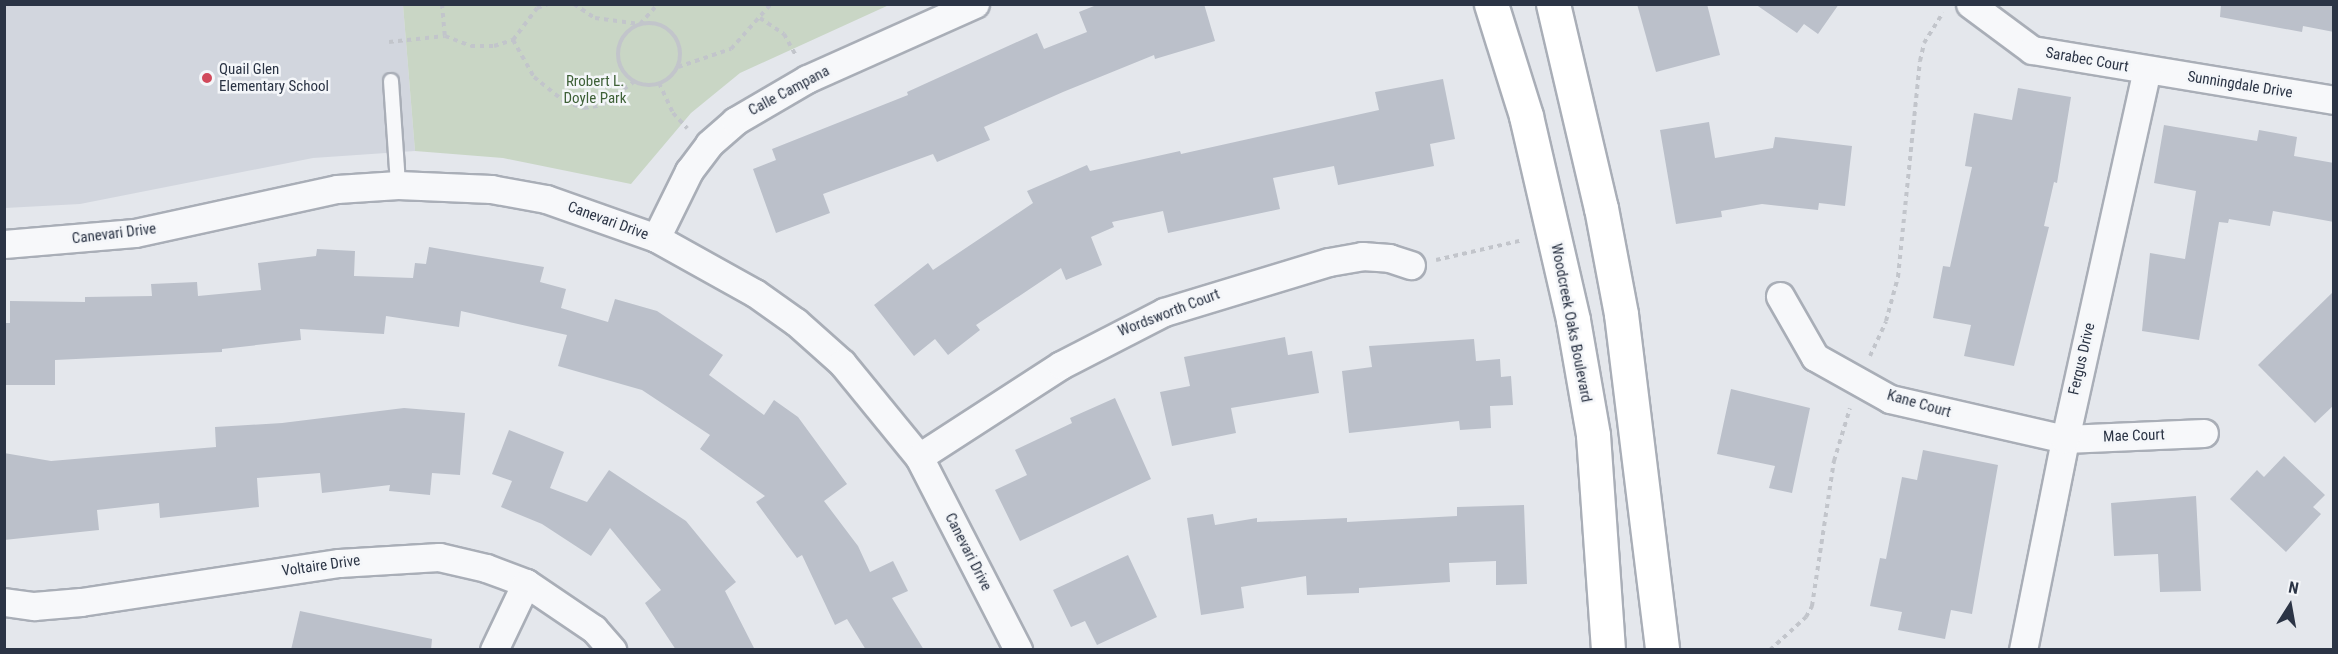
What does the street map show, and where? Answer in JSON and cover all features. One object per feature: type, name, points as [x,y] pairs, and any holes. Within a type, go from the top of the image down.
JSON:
[{"type":"main road","name":"Woodcreek Oaks Boulevard","points":[[1491,4],[1526,116],[1553,233],[1593,435],[1608,650]]},
{"type":"main road","points":[[1552,4],[1599,197],[1621,314],[1662,650]]},
{"type":"street","name":"Calle Campana","points":[[656,238],[675,195],[709,144],[735,121],[807,79],[975,4]]},
{"type":"street","name":"Sarabec Court","points":[[1970,4],[2032,50],[2146,70]]},
{"type":"street","name":"Sunningdale Drive","points":[[2146,70],[2334,100]]},
{"type":"street","name":"Fergus Drive","points":[[2023,650],[2064,439],[2146,70]]},
{"type":"street","name":"Canevari Drive","points":[[4,244],[135,233],[337,189],[398,185],[491,189],[546,199],[656,238],[704,262],[796,322],[842,363],[919,457],[1017,650]]},
{"type":"street","name":"Wordsworth Court","points":[[919,457],[1061,365],[1115,334],[1164,312],[1329,262],[1362,256],[1389,258],[1411,266]]},
{"type":"street","name":"Kane Court","points":[[1780,296],[1815,357],[1890,399],[2064,439]]},
{"type":"street","name":"Mae Court","points":[[2064,439],[2204,433]]},
{"type":"street","name":"Voltaire Drive","points":[[4,602],[34,606],[81,602],[389,557],[439,557],[486,568],[526,583],[577,616],[612,650]]},
{"type":"street","points":[[494,650],[526,583]]},
{"type":"lane","points":[[391,81],[398,185]]},
{"type":"path","points":[[442,4],[445,36]]},
{"type":"path","points":[[389,42],[445,36],[471,46],[494,46],[513,40],[537,8],[549,4]]},
{"type":"path","points":[[574,4],[595,18],[661,25],[676,38],[680,58],[677,68]]},
{"type":"path","points":[[635,81],[621,66],[620,45],[624,36],[640,24],[658,4]]},
{"type":"path","points":[[513,40],[534,77],[565,102],[584,108],[602,105],[635,81],[659,83],[677,68],[731,49],[771,4]]},
{"type":"path","points":[[1770,650],[1806,617],[1812,606],[1834,461],[1859,382],[1886,321],[1898,277],[1920,61],[1924,43],[1945,4]]},
{"type":"path","points":[[760,18],[784,34],[807,79]]},
{"type":"path","points":[[659,83],[673,113],[709,144]]},
{"type":"path","points":[[1411,266],[1553,233]]},
{"type":"shaded area","name":"Quail Glen Elementary School","points":[[4,5],[403,5],[415,151],[313,158],[80,204],[5,208]]},
{"type":"green space","name":"Rrobert L. Doyle Park","points":[[403,4],[889,5],[740,73],[691,113],[631,184],[503,158],[415,151]]},
{"type":"building","points":[[1099,4],[1204,4],[1215,41],[1155,59],[1154,55],[1063,92],[984,127],[990,140],[937,162],[933,154],[823,194],[830,213],[776,233],[753,169],[776,160],[772,149],[908,95],[907,92],[1037,33],[1044,49],[1087,32],[1079,12]]},
{"type":"building","points":[[1637,4],[1707,4],[1720,55],[1656,72]]},
{"type":"building","points":[[1755,4],[1839,4],[1818,34],[1804,24],[1797,33]]},
{"type":"building","points":[[2221,4],[2334,4],[2334,32],[2303,26],[2302,32],[2220,17]]},
{"type":"building","points":[[1443,79],[1455,139],[1430,144],[1434,166],[1338,185],[1334,166],[1273,178],[1280,209],[1168,233],[1163,211],[1112,222],[1114,227],[1091,237],[1102,265],[1066,280],[1061,268],[976,325],[980,330],[948,355],[935,339],[914,356],[874,305],[928,263],[933,270],[1033,203],[1027,191],[1087,165],[1090,171],[1180,151],[1181,154],[1379,110],[1375,92]]},
{"type":"building","points":[[2018,88],[2071,97],[2057,183],[2054,182],[2044,226],[2049,227],[2014,366],[1964,356],[1971,325],[1933,318],[1943,266],[1950,267],[1972,167],[1965,166],[1974,113],[2012,120]]},
{"type":"building","points":[[1709,122],[1715,158],[1773,148],[1775,137],[1852,146],[1845,206],[1819,203],[1818,210],[1762,204],[1721,211],[1722,217],[1676,224],[1660,130]]},
{"type":"building","points":[[2164,125],[2257,141],[2259,130],[2297,137],[2294,156],[2334,163],[2334,222],[2273,211],[2270,226],[2229,219],[2228,223],[2219,222],[2199,340],[2142,331],[2150,253],[2185,259],[2196,191],[2154,183]]},
{"type":"building","points":[[429,247],[544,267],[540,282],[566,289],[561,308],[608,322],[615,299],[657,311],[723,355],[709,375],[764,415],[774,400],[798,417],[847,484],[824,501],[858,546],[870,572],[893,561],[908,591],[892,598],[924,650],[866,650],[847,619],[835,625],[802,555],[797,558],[756,502],[765,496],[700,449],[710,435],[642,390],[558,366],[567,335],[461,311],[459,327],[386,316],[384,334],[300,329],[301,340],[222,349],[222,352],[55,360],[55,385],[4,385],[4,323],[10,323],[10,301],[85,302],[85,297],[152,296],[151,284],[197,282],[198,296],[261,290],[258,263],[316,256],[317,249],[355,251],[354,276],[413,278],[415,263],[426,264]]},
{"type":"building","points":[[2334,291],[2334,405],[2315,423],[2258,365]]},
{"type":"building","points":[[1285,337],[1288,355],[1312,351],[1319,393],[1231,408],[1236,433],[1172,446],[1160,392],[1190,386],[1184,357]]},
{"type":"building","points":[[1474,339],[1476,361],[1500,359],[1501,377],[1511,376],[1513,405],[1490,406],[1491,428],[1460,430],[1459,421],[1349,433],[1342,371],[1372,367],[1369,346]]},
{"type":"building","points":[[1731,389],[1810,408],[1792,493],[1769,488],[1775,466],[1717,454]]},
{"type":"building","points":[[1115,398],[1151,479],[1020,541],[995,490],[1027,475],[1015,450],[1072,423],[1070,418]]},
{"type":"building","points":[[404,408],[465,413],[460,475],[432,473],[430,495],[389,491],[390,485],[322,493],[320,473],[257,478],[259,507],[160,518],[159,503],[97,510],[99,530],[4,540],[4,453],[51,461],[216,447],[215,427],[282,423]]},
{"type":"building","points":[[509,430],[564,452],[550,488],[587,502],[609,470],[686,521],[736,582],[725,591],[755,650],[676,650],[645,603],[661,590],[610,528],[591,556],[542,524],[501,507],[512,481],[492,474]]},
{"type":"building","points":[[1923,450],[1998,465],[1972,614],[1951,610],[1945,639],[1898,630],[1902,612],[1870,606],[1880,558],[1886,559],[1902,477],[1917,480]]},
{"type":"building","points":[[2284,456],[2325,495],[2313,507],[2321,514],[2286,552],[2230,499],[2257,470],[2264,477]]},
{"type":"building","points":[[2196,496],[2201,591],[2160,592],[2158,554],[2114,556],[2111,503]]},
{"type":"building","points":[[1524,505],[1527,584],[1496,585],[1496,561],[1449,563],[1450,582],[1359,588],[1359,593],[1307,595],[1306,576],[1241,587],[1244,608],[1201,615],[1187,518],[1213,514],[1215,525],[1257,518],[1257,522],[1347,518],[1347,522],[1457,516],[1457,507]]},
{"type":"building","points":[[1128,555],[1157,617],[1097,645],[1085,621],[1071,627],[1053,590]]},
{"type":"building","points":[[300,611],[432,639],[431,650],[291,650]]},
{"type":"place","name":"Quail Glen Elementary School","points":[[207,78]]}]
